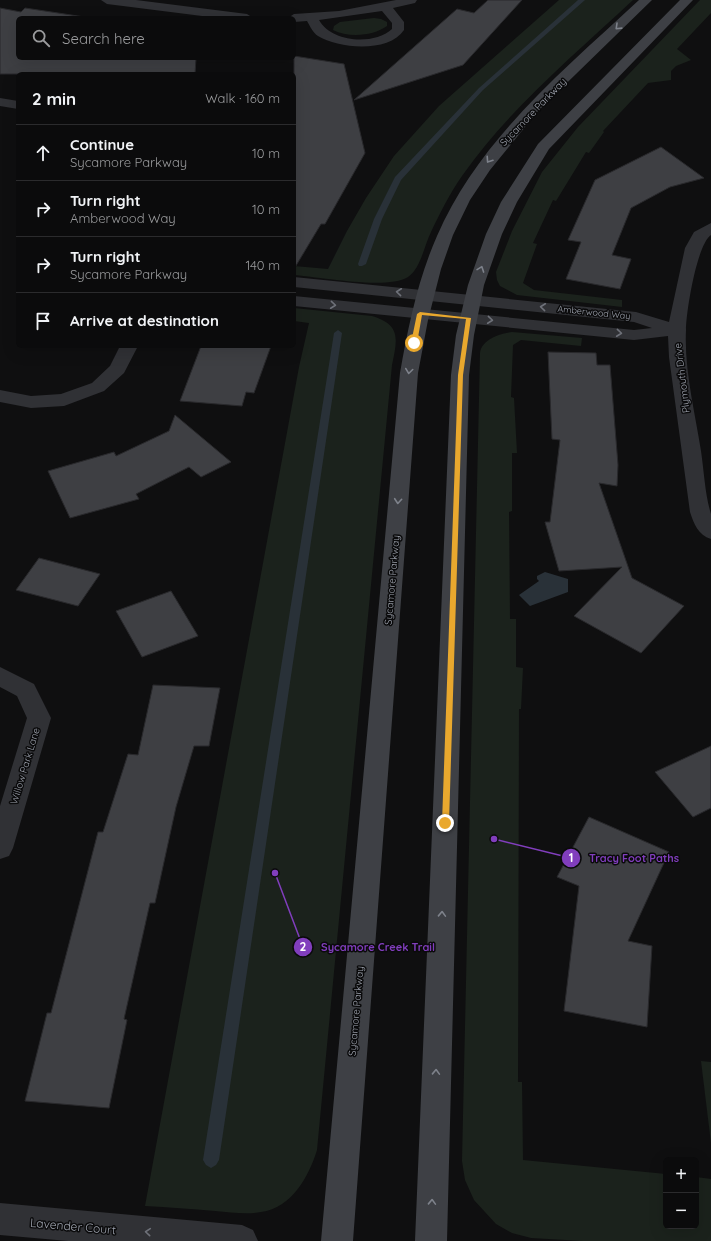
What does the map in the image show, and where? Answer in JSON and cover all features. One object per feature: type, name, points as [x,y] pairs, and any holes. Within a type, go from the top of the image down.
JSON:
[{"type":"main road","name":"Sycamore Parkway","points":[[337,1241],[409,372],[422,304],[446,234],[467,193],[492,156],[518,124],[646,0]]},
{"type":"main road","points":[[431,1241],[460,375],[471,309],[479,275],[494,234],[509,202],[543,147],[687,0]]},
{"type":"street","points":[[107,0],[231,16]]},
{"type":"street","points":[[296,18],[311,18],[385,7],[411,0]]},
{"type":"street","points":[[311,18],[321,32],[331,36],[355,42],[374,41],[389,37],[398,30],[398,22],[385,7]]},
{"type":"street","points":[[0,102],[16,104]]},
{"type":"street","name":"Plymouth Drive","points":[[711,228],[700,235],[693,248],[680,306],[677,330],[678,357],[700,512],[711,532]]},
{"type":"street","name":"Amberwood Way","points":[[296,282],[422,304],[471,309],[634,334],[677,330]]},
{"type":"street","name":"Amberwood Way","points":[[296,301],[422,304]]},
{"type":"street","points":[[0,396],[31,402],[64,400],[98,387],[118,369],[128,348]]},
{"type":"street","name":"Willow Park Lane","points":[[0,676],[26,690],[39,718],[0,848]]},
{"type":"street","name":"Lavender Court","points":[[0,1219],[242,1241]]},
{"type":"shaded area","points":[[559,0],[633,0],[543,84],[480,151],[449,196],[431,232],[416,268],[408,277],[398,281],[370,283],[296,275],[296,266],[328,269],[366,198],[394,156],[439,106]]},
{"type":"shaded area","points":[[700,0],[711,0],[711,13],[677,49],[691,60],[676,66],[671,71],[671,80],[648,83],[603,131],[604,132],[589,153],[586,152],[556,201],[553,200],[533,243],[537,244],[523,283],[534,290],[622,300],[622,307],[517,295],[500,286],[497,280],[496,272],[512,231],[542,172],[578,127]]},
{"type":"shaded area","points":[[374,18],[387,22],[387,26],[375,32],[361,35],[339,33],[333,30],[334,26],[340,22]]},
{"type":"shaded area","points":[[296,308],[372,316],[382,320],[393,329],[396,341],[392,365],[317,1150],[314,1160],[298,1189],[282,1204],[272,1209],[255,1213],[244,1213],[145,1206],[299,367],[309,323],[296,321]]},
{"type":"shaded area","points":[[512,332],[582,338],[581,346],[521,340],[513,345],[511,397],[514,398],[517,453],[512,453],[512,511],[509,512],[510,619],[516,619],[516,667],[523,668],[521,709],[519,709],[518,1082],[522,1082],[523,1160],[663,1174],[663,1229],[699,1229],[699,1177],[711,1179],[711,1241],[583,1241],[531,1238],[512,1233],[496,1224],[474,1200],[465,1180],[462,1161],[480,353],[484,344],[492,338]]},
{"type":"shaded area","points":[[545,572],[568,579],[568,592],[530,606],[519,595],[539,581],[537,576]]},
{"type":"shaded area","points":[[701,1061],[711,1062],[711,1143]]},
{"type":"building","points":[[488,0],[522,0],[463,65],[354,100],[457,9],[474,13]]},
{"type":"building","points":[[0,8],[21,12],[25,8],[78,16],[16,16],[16,60],[196,60],[195,72],[16,72],[16,74],[0,74]]},
{"type":"building","points":[[296,56],[344,64],[365,153],[325,224],[321,224],[296,266],[296,72],[294,72],[294,60],[296,60]]},
{"type":"building","points":[[661,147],[704,178],[670,187],[631,208],[612,255],[631,259],[620,289],[566,279],[581,242],[568,240],[595,180]]},
{"type":"building","points":[[200,348],[270,348],[254,393],[246,392],[242,406],[180,401]]},
{"type":"building","points":[[548,352],[596,353],[597,365],[610,365],[618,465],[617,486],[599,483],[632,578],[684,606],[641,653],[574,616],[622,567],[559,571],[545,522],[550,522],[560,440],[552,439]]},
{"type":"building","points":[[175,415],[231,462],[201,477],[189,467],[136,494],[139,499],[70,518],[48,471],[114,452],[116,456],[169,431]]},
{"type":"building","points":[[39,558],[100,574],[78,606],[16,590]]},
{"type":"building","points":[[171,591],[198,636],[142,657],[116,611]]},
{"type":"building","points":[[153,685],[220,688],[209,746],[194,746],[176,807],[155,903],[150,903],[124,1019],[127,1020],[109,1108],[25,1101],[47,1013],[51,1013],[98,832],[103,832],[128,754],[138,755]]},
{"type":"building","points":[[711,746],[711,808],[693,817],[655,772]]},
{"type":"building","points":[[589,817],[669,852],[628,941],[652,946],[647,1027],[564,1011],[579,886],[557,877]]},
{"type":"waterway","points":[[362,264],[378,219],[398,179],[481,89],[582,0]]},
{"type":"waterway","points":[[211,1160],[338,333]]},
{"type":"place","name":"Tracy Foot Paths","points":[[494,839]]},
{"type":"place","name":"Sycamore Creek Trail","points":[[275,873]]},
{"type":"route","points":[[414,343],[420,314],[468,318],[460,375],[445,823]]}]
